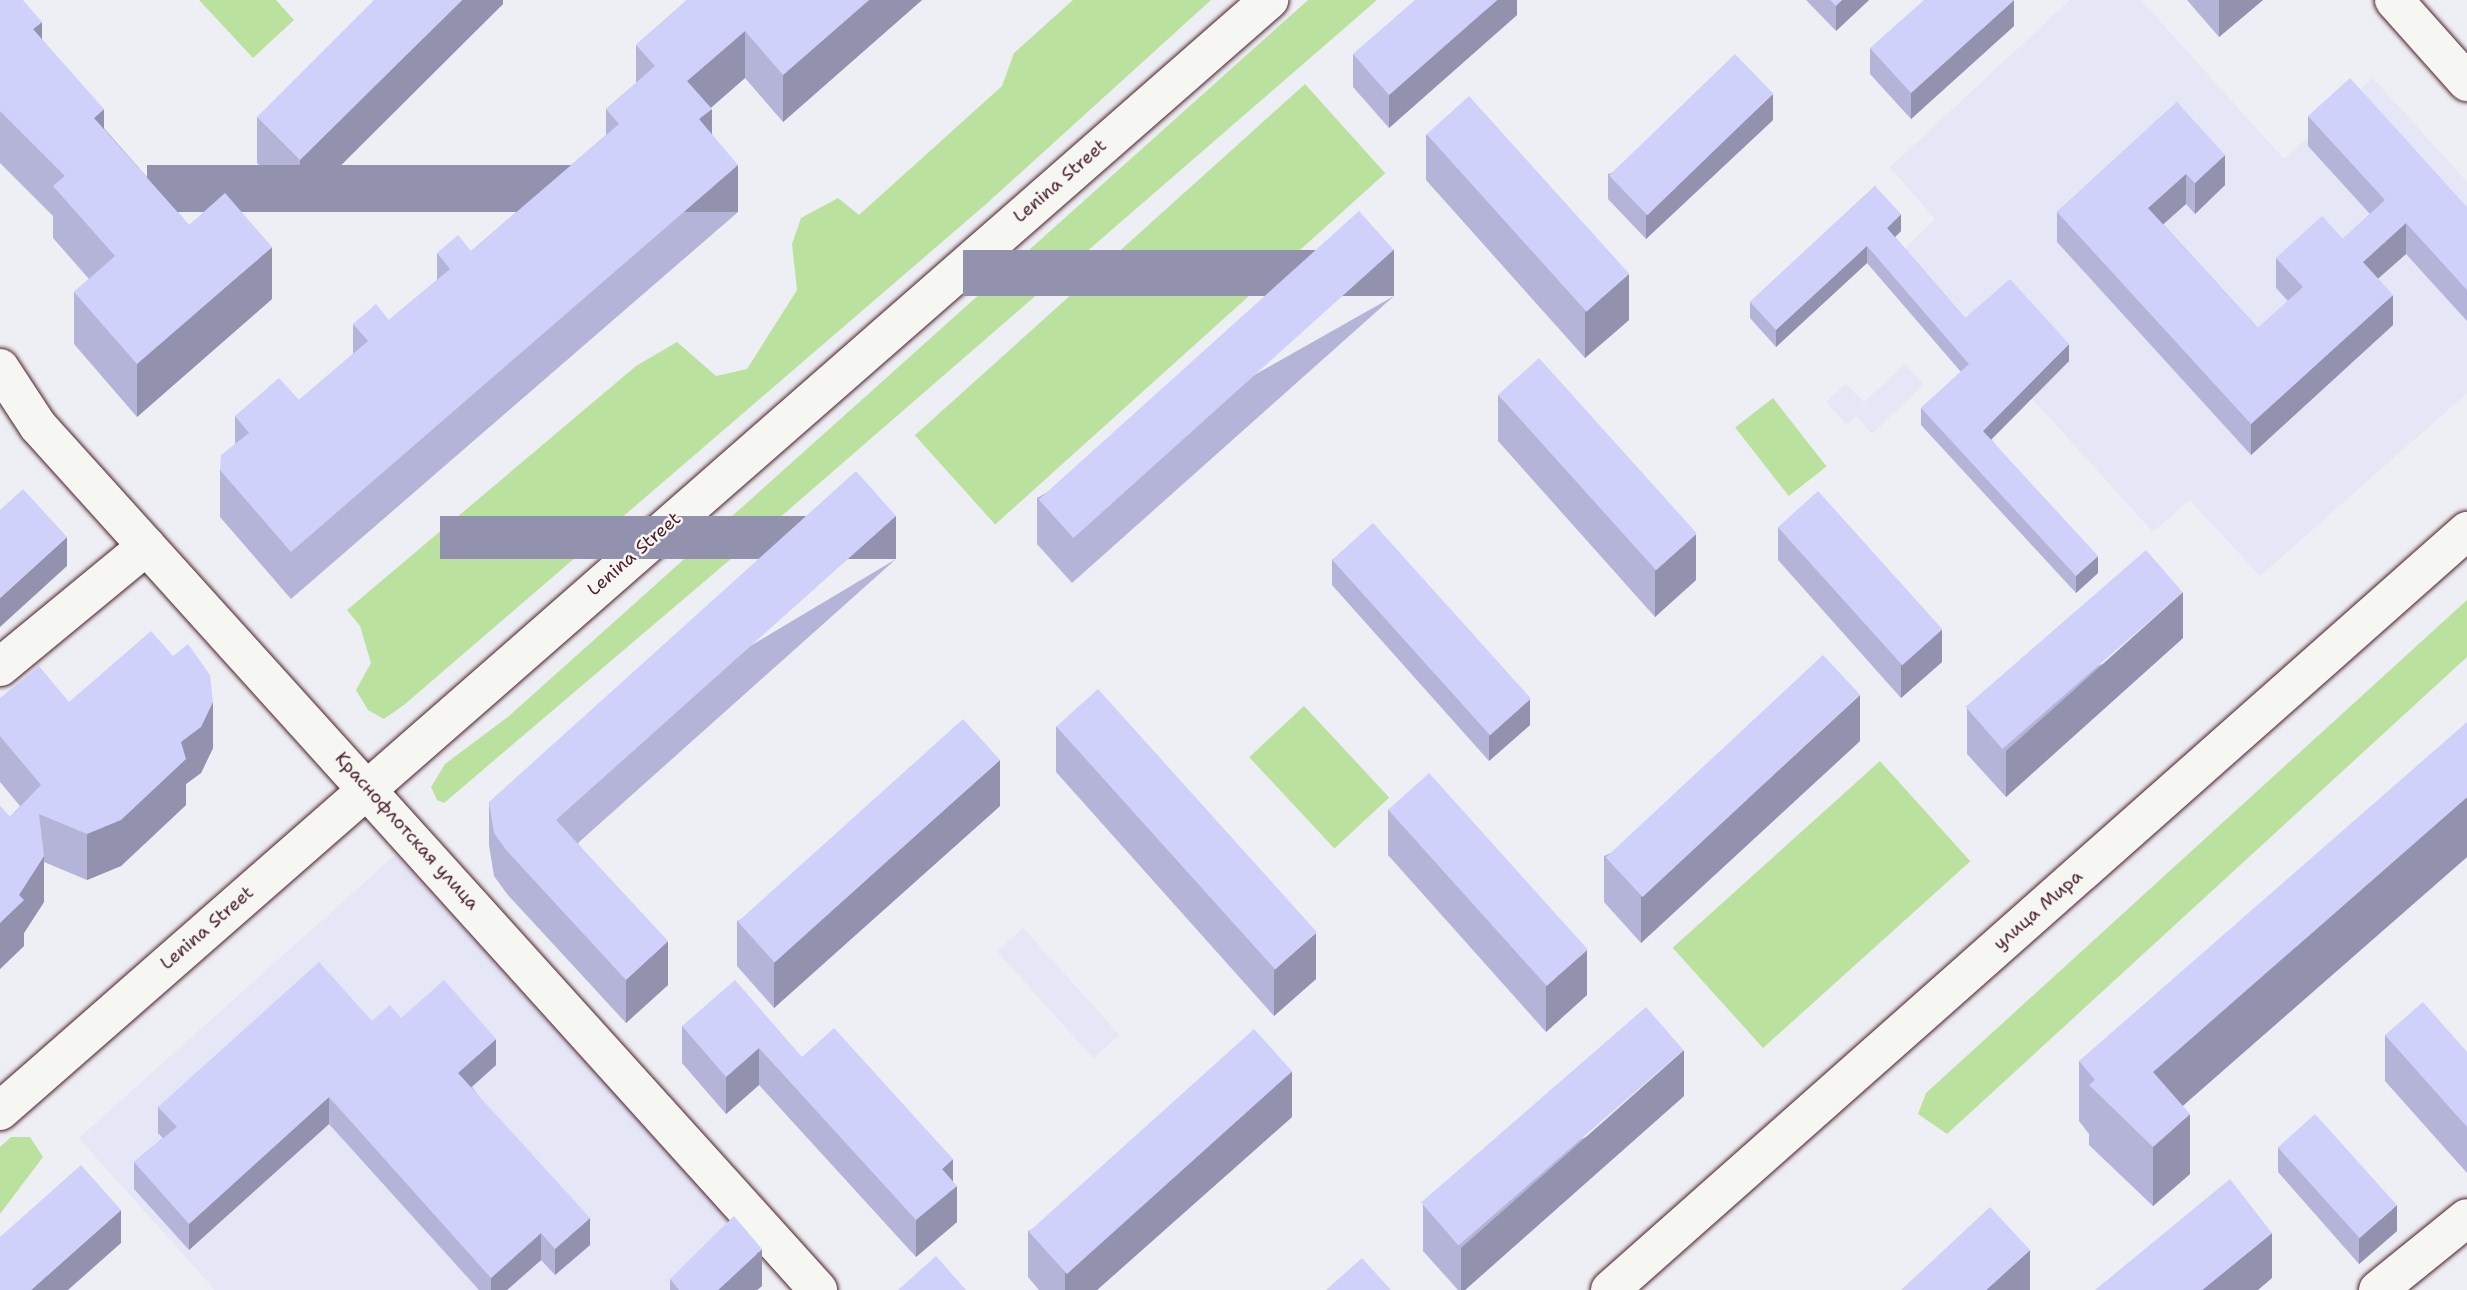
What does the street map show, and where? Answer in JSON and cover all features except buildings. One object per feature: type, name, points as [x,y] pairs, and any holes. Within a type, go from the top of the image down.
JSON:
[{"type":"main road","name":"Lenina Street","points":[[0,1111],[367,786],[1269,0]]},
{"type":"main road","points":[[2394,0],[2467,82]]},
{"type":"main road","name":"Краснофлотская улица","points":[[0,368],[38,426],[367,786],[818,1290]]},
{"type":"main road","name":"улица Мира","points":[[1609,1290],[2467,531]]},
{"type":"main road","points":[[0,667],[148,546]]},
{"type":"main road","points":[[2378,1290],[2467,1218]]},
{"type":"shaded area","points":[[2070,0],[2141,0],[2284,159],[2373,78],[2467,182],[2467,393],[2260,576],[2190,500],[2153,532],[1900,253],[1935,219],[1890,167]]},
{"type":"shaded area","points":[[1905,364],[1924,384],[1872,434],[1856,416],[1846,424],[1826,402],[1846,384],[1864,402]]},
{"type":"shaded area","points":[[395,855],[749,1240],[690,1290],[215,1290],[79,1138]]},
{"type":"shaded area","points":[[1023,928],[1119,1035],[1093,1058],[997,951]]},
{"type":"green space","points":[[199,0],[276,0],[294,20],[253,58]]},
{"type":"green space","points":[[1073,0],[1211,0],[985,205],[404,705],[384,719],[368,710],[356,690],[371,663],[360,626],[347,610],[636,366],[677,342],[716,376],[747,369],[797,290],[792,244],[801,218],[838,198],[859,215],[1002,86],[1014,53]]},
{"type":"green space","points":[[1308,0],[1377,0],[785,513],[444,803],[437,800],[431,787],[445,764],[509,716]]},
{"type":"green space","points":[[1305,84],[1385,173],[995,524],[915,435]]},
{"type":"green space","points":[[1773,398],[1827,467],[1789,496],[1735,428]]},
{"type":"green space","points":[[2467,600],[2467,657],[1947,1134],[1918,1114],[1926,1093]]},
{"type":"green space","points":[[1304,706],[1389,797],[1334,849],[1249,757]]},
{"type":"green space","points":[[1880,761],[1970,861],[1763,1048],[1673,948]]},
{"type":"green space","points":[[11,1137],[30,1137],[43,1157],[0,1214],[0,1147]]}]
